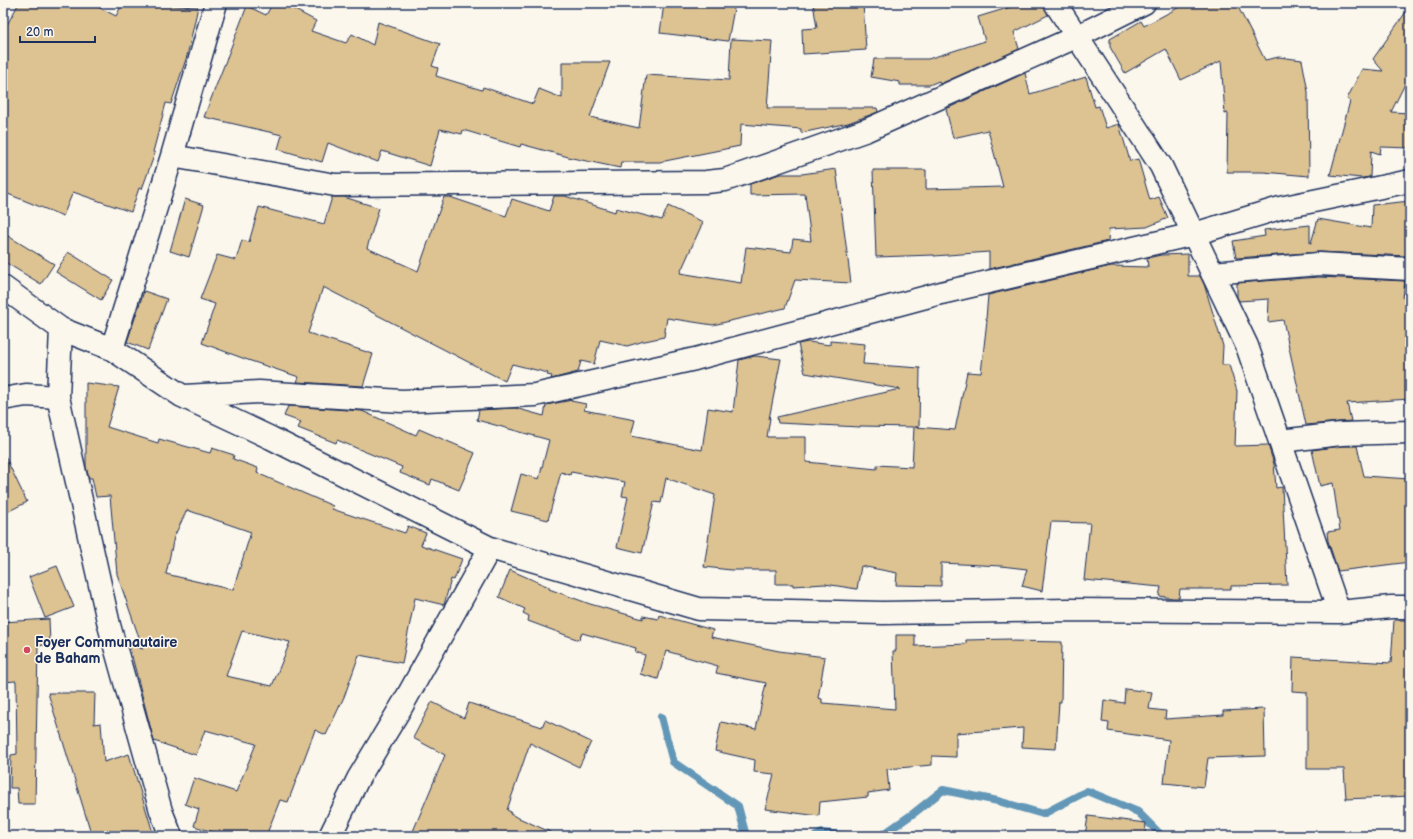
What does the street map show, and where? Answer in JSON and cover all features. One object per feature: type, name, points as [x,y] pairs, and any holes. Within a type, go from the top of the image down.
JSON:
[{"type":"street","points":[[112,349],[172,156],[216,3]]},
{"type":"street","points":[[1055,3],[1161,166],[1247,346],[1339,612]]},
{"type":"street","points":[[172,156],[335,185],[706,182],[724,180],[867,130],[1076,36],[1144,3]]},
{"type":"street","points":[[182,396],[259,392],[402,401],[535,395],[695,360],[941,293],[1194,234],[1280,208],[1410,182]]},
{"type":"street","points":[[1212,273],[1319,264],[1410,268]]},
{"type":"street","points":[[3,287],[61,329],[112,349],[182,396],[271,438],[490,548],[699,609],[883,613],[1068,610],[1339,612],[1400,607],[1410,589]]},
{"type":"street","points":[[61,329],[58,397],[109,625],[161,811],[171,836]]},
{"type":"street","points":[[3,399],[26,395],[58,397]]},
{"type":"street","points":[[1280,441],[1341,434],[1410,432]]},
{"type":"street","points":[[330,836],[358,779],[403,704],[490,548]]},
{"type":"building","points":[[19,3],[90,3],[116,16],[123,3],[198,7],[187,56],[171,104],[166,103],[153,152],[155,153],[142,189],[139,188],[131,212],[73,192],[63,216],[3,192],[3,32]]},
{"type":"building","points":[[273,3],[282,3],[316,21],[311,31],[346,43],[352,34],[373,45],[378,22],[440,44],[432,66],[438,68],[436,76],[482,90],[483,87],[533,104],[539,89],[562,98],[562,62],[610,62],[590,117],[639,128],[646,75],[729,80],[731,39],[772,41],[767,108],[877,108],[878,112],[848,123],[801,133],[801,129],[741,124],[740,146],[660,162],[621,162],[620,168],[572,158],[521,144],[520,147],[463,130],[462,134],[440,129],[430,166],[382,151],[378,162],[328,143],[322,162],[278,149],[282,135],[204,117],[247,6],[266,15]]},
{"type":"building","points":[[664,3],[735,3],[728,41],[660,33]]},
{"type":"building","points":[[813,3],[863,3],[866,50],[803,54],[802,29],[817,28]]},
{"type":"building","points":[[1012,3],[1043,3],[1048,15],[1014,32],[1019,49],[940,84],[939,81],[929,85],[900,85],[900,82],[871,77],[874,59],[928,59],[985,41],[978,17],[1014,6]]},
{"type":"building","points":[[1187,3],[1236,3],[1265,60],[1279,57],[1302,60],[1308,92],[1309,176],[1263,172],[1227,172],[1228,113],[1225,114],[1221,61],[1181,80],[1166,49],[1125,73],[1110,47],[1110,39],[1141,21],[1144,26]]},
{"type":"building","points":[[1410,6],[1410,74],[1391,112],[1410,113],[1410,148],[1381,147],[1380,154],[1371,151],[1370,177],[1362,178],[1330,175],[1350,101],[1347,99],[1362,69],[1383,71],[1373,59]]},
{"type":"building","points":[[1025,73],[1030,94],[1086,77],[1095,107],[1099,106],[1106,128],[1119,124],[1130,161],[1138,159],[1150,200],[1159,197],[1168,218],[1147,227],[1109,229],[1108,241],[989,269],[989,252],[934,256],[876,257],[873,170],[926,170],[926,189],[1003,187],[988,130],[953,138],[946,109]]},
{"type":"building","points":[[836,169],[851,283],[795,280],[785,308],[713,325],[667,318],[664,337],[642,341],[627,346],[600,340],[594,364],[581,361],[578,372],[551,379],[552,376],[547,375],[548,373],[512,364],[505,381],[323,287],[308,333],[373,354],[363,386],[297,382],[299,377],[202,343],[215,304],[200,299],[217,255],[236,260],[242,240],[249,242],[259,207],[324,224],[332,197],[344,197],[379,208],[367,248],[418,271],[444,197],[450,197],[506,216],[512,199],[549,211],[554,196],[565,196],[615,212],[616,208],[662,220],[668,206],[703,222],[680,273],[741,283],[746,247],[791,252],[793,239],[811,241],[805,194],[750,195],[750,184],[780,174],[802,174]]},
{"type":"building","points":[[185,199],[204,205],[189,257],[170,251]]},
{"type":"building","points":[[1410,201],[1410,244],[1408,256],[1320,252],[1236,258],[1233,241],[1265,236],[1264,230],[1310,225],[1311,243],[1318,219],[1371,228],[1372,205]]},
{"type":"building","points":[[3,233],[54,264],[41,284],[3,261]]},
{"type":"building","points":[[68,252],[113,280],[101,300],[56,272]]},
{"type":"building","points":[[1188,254],[1188,276],[1200,276],[1204,284],[1223,346],[1222,365],[1229,365],[1237,391],[1235,446],[1268,445],[1274,464],[1276,488],[1282,487],[1287,585],[1231,586],[1231,589],[1180,589],[1179,598],[1173,598],[1159,596],[1161,587],[1084,580],[1090,523],[1051,522],[1042,591],[1022,586],[1027,569],[941,563],[941,586],[896,585],[897,573],[861,566],[857,589],[825,584],[793,586],[793,584],[776,584],[776,570],[731,570],[704,567],[715,495],[666,478],[661,503],[654,502],[642,553],[617,547],[628,497],[622,496],[625,482],[571,472],[570,475],[561,472],[548,520],[511,511],[521,474],[539,479],[549,440],[477,420],[479,410],[515,408],[544,416],[546,405],[572,400],[571,401],[586,404],[584,410],[635,420],[631,436],[702,450],[708,408],[733,412],[739,360],[755,356],[781,359],[769,419],[770,418],[767,437],[806,437],[806,462],[877,469],[877,465],[912,467],[914,427],[860,427],[778,423],[777,417],[900,389],[805,373],[798,344],[808,342],[830,345],[830,341],[865,344],[863,364],[920,368],[919,427],[915,427],[955,430],[967,372],[981,373],[987,320],[988,295],[1111,266],[1148,267],[1147,258],[1161,255]]},
{"type":"building","points":[[1319,277],[1405,281],[1403,298],[1410,298],[1410,399],[1347,403],[1351,421],[1306,425],[1283,320],[1268,322],[1269,299],[1239,301],[1237,297],[1237,283]]},
{"type":"building","points":[[144,291],[167,299],[148,350],[127,342]]},
{"type":"building","points":[[86,383],[119,387],[107,427],[158,443],[159,439],[210,453],[212,448],[234,455],[233,459],[258,468],[257,473],[333,506],[332,509],[405,533],[408,526],[426,533],[421,545],[462,559],[454,580],[451,579],[444,605],[415,598],[402,663],[359,655],[344,697],[326,735],[315,730],[288,802],[280,800],[266,836],[226,836],[194,826],[199,809],[185,804],[194,778],[236,792],[256,744],[205,730],[196,755],[154,741],[129,645],[143,649],[117,574],[110,496],[96,497],[92,478],[89,478],[86,467]],"holes":[[[187,510],[251,532],[233,590],[166,574],[174,537]],[[242,631],[290,642],[272,686],[226,676]]]},
{"type":"building","points":[[288,406],[362,411],[416,435],[419,429],[475,453],[459,490],[432,479],[430,485],[400,473],[402,467],[337,440],[336,443],[298,428],[301,422],[284,416]]},
{"type":"building","points":[[1342,446],[1357,446],[1364,476],[1410,479],[1410,562],[1338,571],[1328,541],[1327,532],[1340,530],[1333,483],[1320,486],[1312,450]]},
{"type":"building","points":[[3,452],[27,502],[3,514]]},
{"type":"building","points":[[57,566],[74,607],[45,618],[29,577]]},
{"type":"building","points":[[510,570],[549,587],[549,589],[590,604],[643,619],[643,616],[658,619],[659,615],[713,630],[711,637],[779,651],[825,657],[818,698],[822,699],[822,703],[895,709],[893,651],[896,651],[896,635],[915,635],[915,646],[966,644],[966,640],[1011,639],[1011,641],[1062,642],[1061,702],[1059,702],[1056,749],[1022,747],[1023,728],[956,733],[956,757],[932,756],[932,765],[887,769],[889,790],[868,793],[868,797],[820,802],[819,816],[765,809],[774,774],[754,772],[755,760],[715,751],[721,722],[756,729],[766,683],[716,673],[718,666],[666,651],[658,679],[640,674],[645,655],[635,652],[636,648],[582,633],[579,640],[528,621],[529,616],[523,613],[525,609],[499,597]]},
{"type":"building","points":[[49,619],[50,644],[38,646],[35,804],[18,804],[17,788],[10,788],[11,755],[17,754],[16,681],[3,682],[3,622]]},
{"type":"building","points":[[1394,620],[1410,620],[1410,796],[1346,799],[1344,769],[1307,769],[1307,692],[1292,691],[1293,657],[1391,663]]},
{"type":"building","points":[[1125,689],[1152,692],[1149,709],[1166,711],[1165,719],[1223,715],[1223,711],[1264,709],[1265,756],[1208,758],[1204,787],[1164,783],[1169,740],[1108,731],[1109,723],[1102,722],[1104,700],[1124,703]]},
{"type":"building","points":[[48,693],[95,693],[94,724],[101,723],[104,762],[129,754],[154,836],[92,836]]},
{"type":"building","points":[[432,702],[464,718],[469,703],[542,727],[545,720],[591,742],[579,767],[530,743],[507,810],[511,812],[510,814],[559,836],[411,836],[445,755],[413,738]]},
{"type":"building","points":[[1088,816],[1146,823],[1145,836],[1085,836]]},
{"type":"waterway","points":[[661,717],[673,762],[738,806],[746,836]]},
{"type":"waterway","points":[[881,836],[943,790],[998,801],[1043,814],[1087,791],[1138,812],[1162,836]]},
{"type":"waterway","points":[[816,836],[823,833],[848,836]]},
{"type":"place","name":"Foyer Communautaire de Baham","points":[[27,650]]}]
